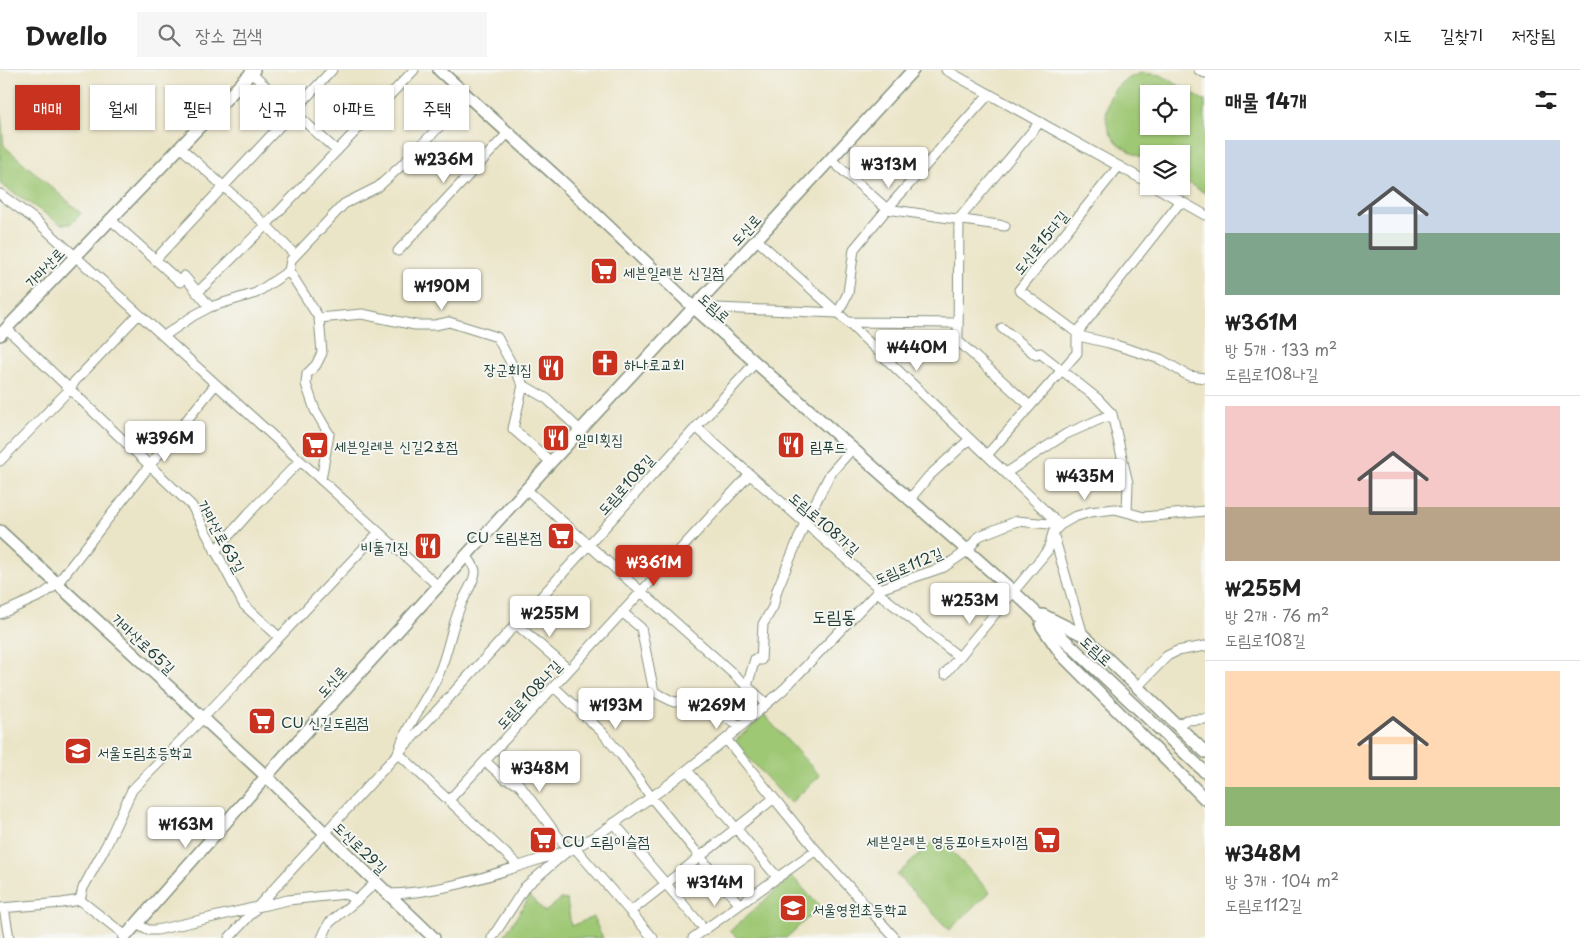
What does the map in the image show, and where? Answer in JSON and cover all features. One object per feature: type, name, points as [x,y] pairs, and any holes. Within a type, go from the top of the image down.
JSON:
[{"type":"main road","name":"도림로","points":[[439,70],[456,85]]},
{"type":"main road","name":"도신로","points":[[125,937],[286,754],[466,555],[913,70]]},
{"type":"main road","name":"가마산로","points":[[3,331],[252,71]]},
{"type":"main road","name":"도림로","points":[[469,97],[559,179],[693,307],[968,551],[1205,772]]},
{"type":"main road","name":"가마산로65길","points":[[0,531],[267,777]]},
{"type":"main road","points":[[1030,609],[1083,635],[1205,752]]},
{"type":"main road","points":[[1030,609],[1061,654],[1205,799]]},
{"type":"main road","name":"도신로29길","points":[[267,777],[434,938]]},
{"type":"street","points":[[305,99],[332,70]]},
{"type":"street","points":[[197,293],[266,225],[414,70]]},
{"type":"street","points":[[946,70],[1140,178]]},
{"type":"street","points":[[1199,70],[1205,73]]},
{"type":"street","name":"가마산로","points":[[252,71],[267,85]]},
{"type":"street","points":[[838,313],[848,293],[854,249],[989,94]]},
{"type":"street","name":"가마산로","points":[[305,121],[337,151]]},
{"type":"street","points":[[1030,406],[958,341],[959,220],[1040,122]]},
{"type":"street","points":[[156,260],[276,130]]},
{"type":"street","points":[[164,336],[210,307],[256,292],[288,272],[291,260],[295,254],[344,204],[378,187],[435,130]]},
{"type":"street","points":[[398,251],[508,133]]},
{"type":"street","points":[[180,147],[295,254]]},
{"type":"street","points":[[830,159],[887,209],[1005,226]]},
{"type":"street","name":"도신로15다길","points":[[1119,166],[1019,290],[1083,337],[1160,359],[1189,376],[1205,378]]},
{"type":"street","points":[[0,194],[34,219],[438,586]]},
{"type":"street","points":[[1170,195],[1205,215]]},
{"type":"street","points":[[987,455],[1077,353],[1078,333],[1181,201]]},
{"type":"street","points":[[110,220],[180,282],[184,276],[210,307]]},
{"type":"street","points":[[756,240],[848,322],[1060,525]]},
{"type":"street","points":[[288,272],[319,318],[322,353],[316,365],[307,374],[306,384],[315,410],[329,434],[321,480]]},
{"type":"street","points":[[693,307],[838,313]]},
{"type":"street","points":[[0,462],[139,314]]},
{"type":"street","points":[[319,318],[362,314],[414,325],[435,325],[449,322],[497,337],[523,385],[547,399],[580,430]]},
{"type":"street","points":[[848,322],[958,323]]},
{"type":"street","points":[[1002,328],[1036,355],[1040,353],[1062,370],[1098,399],[1112,414],[1128,483],[1127,512]]},
{"type":"street","name":"가마산로63길","points":[[3,331],[70,389],[192,506],[244,605],[279,637]]},
{"type":"street","name":"도림로108길","points":[[229,938],[755,363]]},
{"type":"street","points":[[0,614],[42,595],[57,584],[150,464],[216,384]]},
{"type":"street","points":[[523,385],[513,429],[551,462]]},
{"type":"street","points":[[1006,473],[1066,434],[1112,414]]},
{"type":"street","name":"도림로108가길","points":[[696,427],[880,588],[881,595],[959,658]]},
{"type":"street","points":[[909,500],[929,476],[970,439]]},
{"type":"street","points":[[746,686],[755,659],[761,660],[763,624],[773,607],[777,590],[805,523],[830,474],[852,449]]},
{"type":"street","points":[[215,550],[300,460]]},
{"type":"street","name":"도림로108나길","points":[[449,800],[749,474]]},
{"type":"street","points":[[526,490],[766,703]]},
{"type":"street","points":[[945,674],[1048,550],[1053,533],[1060,525],[1074,517],[1090,512],[1115,509],[1144,517],[1205,511]]},
{"type":"street","points":[[968,551],[979,536],[1017,521],[1060,525]]},
{"type":"street","points":[[80,900],[83,888],[107,844],[132,790],[379,532]]},
{"type":"street","points":[[1053,533],[1083,635]]},
{"type":"street","name":"도림로112길","points":[[492,938],[525,887],[570,851],[651,797],[726,739],[784,689],[880,588],[944,567],[968,551]]},
{"type":"street","points":[[466,555],[474,566],[473,580],[454,622],[440,672],[401,743],[398,752],[519,866]]},
{"type":"street","points":[[622,612],[641,628],[654,692],[674,702],[694,700],[740,726]]},
{"type":"street","points":[[516,624],[569,670]]},
{"type":"street","points":[[1138,686],[1167,656],[1177,651],[1205,646]]},
{"type":"street","points":[[554,687],[602,732],[622,756],[651,797],[739,904]]},
{"type":"street","points":[[1178,725],[1186,720],[1205,719]]},
{"type":"street","points":[[726,739],[816,850],[895,938]]},
{"type":"street","points":[[485,761],[505,779],[518,783],[570,851],[653,938]]},
{"type":"street","points":[[687,770],[778,878]]},
{"type":"street","points":[[630,912],[773,799]]},
{"type":"street","points":[[614,823],[700,924]]},
{"type":"street","points":[[693,938],[816,850]]},
{"type":"street","points":[[387,894],[407,894],[446,888],[558,853],[570,851]]},
{"type":"street","points":[[322,938],[329,923],[376,882]]},
{"type":"street","points":[[136,924],[148,930],[157,930],[288,900],[345,894],[357,900]]},
{"type":"street","points":[[9,938],[2,908],[62,904],[80,900]]},
{"type":"street","points":[[80,900],[125,937]]},
{"type":"green space","points":[[1141,73],[1161,75],[1178,85],[1140,85],[1140,135],[1190,135],[1190,92],[1205,101],[1205,193],[1190,184],[1190,145],[1140,145],[1140,156],[1118,143],[1113,137],[1107,121],[1107,105],[1114,90],[1127,79]]},
{"type":"green space","points":[[0,107],[4,146],[79,211],[81,214],[70,224],[61,224],[0,184]]},
{"type":"green space","points":[[764,715],[820,776],[790,803],[734,742]]},
{"type":"green space","points":[[938,837],[990,892],[949,930],[897,875]]},
{"type":"green space","points":[[792,876],[820,907],[786,938],[737,938],[730,931]]},
{"type":"green space","points":[[530,896],[545,912],[561,899],[567,900],[571,926],[593,917],[603,938],[503,938]]},
{"type":"place","name":"세븐일레븐 신길점","points":[[604,271]]},
{"type":"place","name":"하나로교회","points":[[605,363]]},
{"type":"place","name":"장군회집","points":[[551,368]]},
{"type":"place","name":"일미횟집","points":[[556,438]]},
{"type":"place","name":"세븐일레븐 신길2호점","points":[[315,445]]},
{"type":"place","name":"림푸드","points":[[791,445]]},
{"type":"place","name":"CU 도림본점","points":[[561,536]]},
{"type":"place","name":"비둘기집","points":[[428,546]]},
{"type":"place","name":"CU 신길도림점","points":[[262,721]]},
{"type":"place","name":"서울도림초등학교","points":[[78,751]]},
{"type":"place","name":"CU 도림이슬점","points":[[543,840]]},
{"type":"place","name":"세븐일레븐 영등포아트자이점","points":[[1047,840]]},
{"type":"place","name":"서울영원초등학교","points":[[793,908]]},
{"type":"district","name":"도림동","points":[[834,615]]}]
